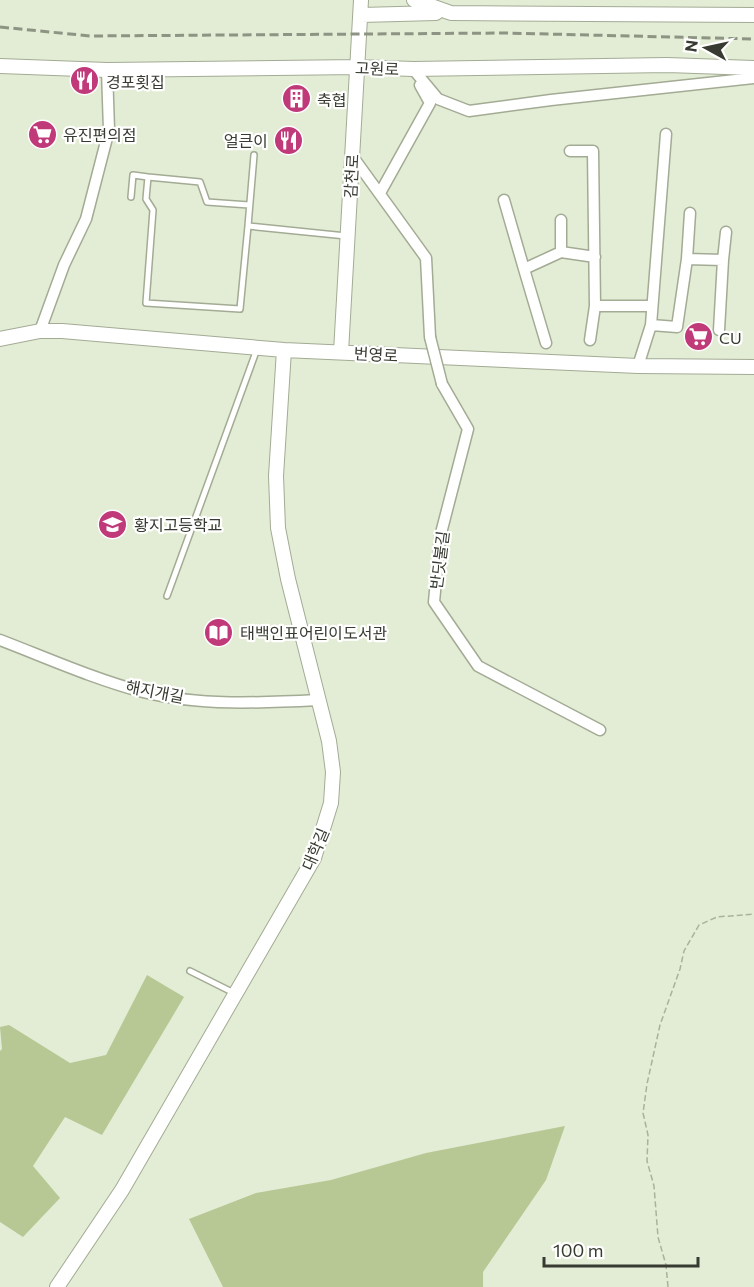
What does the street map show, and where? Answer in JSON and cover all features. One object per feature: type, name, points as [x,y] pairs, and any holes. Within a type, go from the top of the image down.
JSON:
[{"type":"street","name":"감천로","points":[[341,352],[362,0]]},
{"type":"street","points":[[414,0],[451,13]]},
{"type":"street","points":[[361,15],[451,13],[754,15]]},
{"type":"street","name":"고원로","points":[[0,66],[107,70],[667,65],[753,73]]},
{"type":"street","points":[[412,69],[438,99],[469,111],[753,73]]},
{"type":"street","points":[[352,157],[380,193],[430,103],[412,69]]},
{"type":"street","points":[[40,331],[64,265],[86,219],[95,186],[109,130],[107,70]]},
{"type":"street","points":[[638,366],[651,325],[666,134]]},
{"type":"street","points":[[570,151],[594,151],[595,306],[590,340]]},
{"type":"street","name":"반딧불길","points":[[380,193],[426,258],[430,337],[442,384],[468,429],[440,537],[434,602],[478,666],[600,730]]},
{"type":"street","points":[[504,200],[546,343]]},
{"type":"street","points":[[651,325],[677,327],[687,259],[690,213]]},
{"type":"street","points":[[561,220],[561,252]]},
{"type":"street","points":[[719,330],[726,232]]},
{"type":"street","points":[[524,269],[561,252],[595,256]]},
{"type":"street","points":[[687,259],[723,260]]},
{"type":"street","points":[[595,306],[652,306]]},
{"type":"street","name":"번영로","points":[[0,339],[40,331],[62,331],[284,350],[638,366],[754,367]]},
{"type":"street","name":"대학길","points":[[57,1287],[122,1190],[314,858],[331,803],[333,772],[329,741],[288,579],[278,528],[276,476],[284,350]]},
{"type":"street","name":"해지개길","points":[[0,640],[145,692],[180,698],[252,703],[318,700]]},
{"type":"lane","points":[[148,177],[146,199],[153,210],[147,303],[240,309],[254,155]]},
{"type":"lane","points":[[131,197],[133,175],[200,182],[207,202],[249,205]]},
{"type":"lane","points":[[248,226],[348,236]]},
{"type":"lane","points":[[167,596],[257,348]]},
{"type":"lane","points":[[190,971],[236,994]]},
{"type":"path","points":[[668,1287],[666,1265],[658,1237],[654,1186],[647,1161],[648,1135],[644,1113],[647,1084],[660,1025],[684,951],[699,925],[717,917],[754,914]]},
{"type":"green space","points":[[147,975],[184,997],[102,1135],[65,1117],[33,1166],[60,1198],[23,1237],[0,1222],[0,1051],[2,1049],[0,1027],[9,1025],[70,1063],[106,1055]]},
{"type":"green space","points":[[565,1126],[546,1180],[483,1272],[483,1287],[223,1287],[189,1219],[256,1193],[331,1180],[426,1153]]},
{"type":"railway","points":[[0,27],[90,36],[505,33],[754,39]]},
{"type":"place","name":"경포횟집","points":[[85,81]]},
{"type":"place","name":"축협","points":[[296,99]]},
{"type":"place","name":"유진편의점","points":[[42,134]]},
{"type":"place","name":"얼큰이","points":[[289,140]]},
{"type":"place","name":"CU","points":[[698,337]]},
{"type":"place","name":"황지고등학교","points":[[113,524]]},
{"type":"place","name":"태백인표어린이도서관","points":[[219,632]]}]
